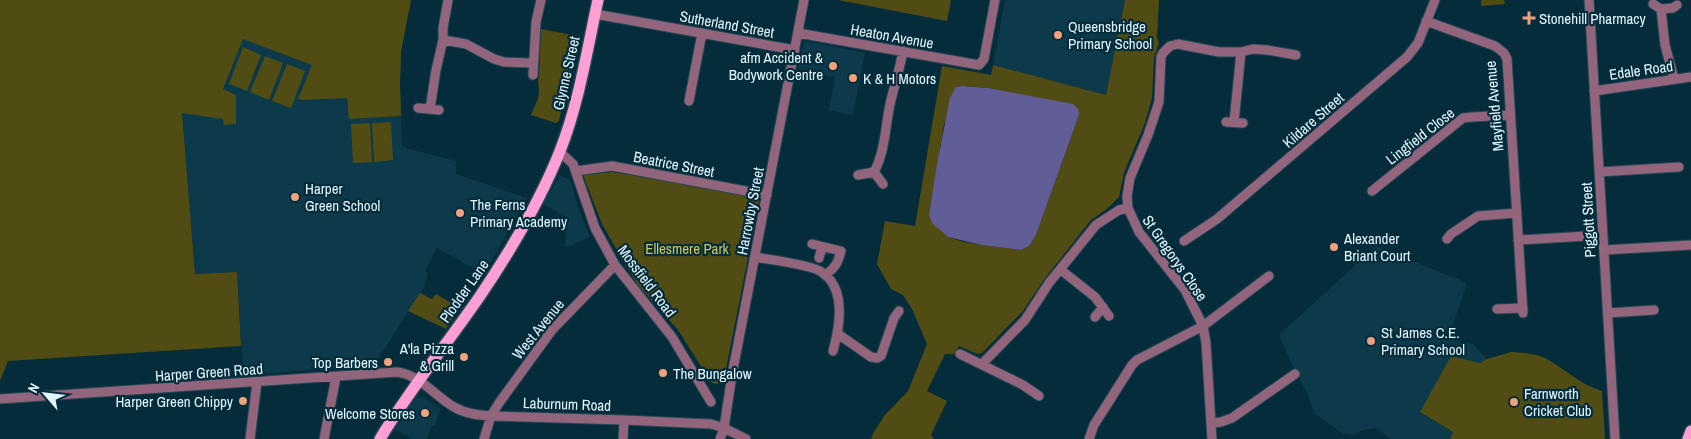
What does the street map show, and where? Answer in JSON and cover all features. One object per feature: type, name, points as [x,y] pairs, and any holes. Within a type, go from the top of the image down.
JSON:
[{"type":"main road","name":"Glynne Street","points":[[560,152],[577,95],[598,0]]},
{"type":"main road","name":"Plodder Lane","points":[[380,439],[418,381],[494,275],[533,206],[560,152]]},
{"type":"main road","points":[[1688,439],[1691,431]]},
{"type":"street","points":[[418,108],[434,110],[436,70],[443,40],[442,28],[448,0]]},
{"type":"street","points":[[533,74],[536,22],[541,0]]},
{"type":"street","name":"Harrowby Street","points":[[720,439],[724,428],[732,374],[804,0]]},
{"type":"street","name":"Heaton Avenue","points":[[798,33],[977,65],[984,58],[995,0]]},
{"type":"street","points":[[1423,0],[1434,2]]},
{"type":"street","name":"Piggott Street","points":[[1589,0],[1615,439]]},
{"type":"street","name":"Kildare Street","points":[[1184,241],[1217,219],[1407,57],[1418,43],[1434,2]]},
{"type":"street","points":[[1674,79],[1657,7],[1673,8],[1677,5]]},
{"type":"street","name":"Sutherland Street","points":[[595,14],[795,50]]},
{"type":"street","name":"Mayfield Avenue","points":[[1426,21],[1495,46],[1504,53],[1507,59],[1523,310],[1497,309]]},
{"type":"street","points":[[689,101],[702,33]]},
{"type":"street","points":[[443,40],[466,44],[494,60],[533,63]]},
{"type":"street","name":"St Gregorys Close","points":[[1204,326],[1184,290],[1139,232],[1128,208],[1127,196],[1130,178],[1159,102],[1163,52],[1174,44],[1219,52],[1241,52],[1253,49],[1296,56]]},
{"type":"street","points":[[874,172],[892,124],[903,51]]},
{"type":"street","points":[[1234,122],[1241,52]]},
{"type":"street","points":[[1280,64],[1282,54]]},
{"type":"street","name":"Edale Road","points":[[1594,91],[1691,77]]},
{"type":"street","name":"Lingfield Close","points":[[1382,196],[1375,188],[1463,118],[1510,115]]},
{"type":"street","name":"Mossfield Road","points":[[560,152],[570,160],[576,171],[595,228],[614,265],[672,337],[712,397]]},
{"type":"street","name":"Beatrice Street","points":[[576,171],[612,166],[767,196]]},
{"type":"street","points":[[1599,172],[1679,167]]},
{"type":"street","points":[[858,175],[874,172]]},
{"type":"street","points":[[874,172],[883,184]]},
{"type":"street","points":[[982,364],[1025,320],[1045,290],[1096,225],[1119,210],[1128,208]]},
{"type":"street","points":[[1447,239],[1451,234],[1478,216],[1517,213]]},
{"type":"street","points":[[1518,240],[1603,235]]},
{"type":"street","points":[[812,244],[841,251],[835,267],[825,275]]},
{"type":"street","points":[[1604,250],[1691,245]]},
{"type":"street","points":[[819,258],[822,247]]},
{"type":"street","points":[[755,257],[810,268],[825,275],[834,287],[837,296],[838,334],[833,350]]},
{"type":"street","name":"West Avenue","points":[[484,439],[491,416],[508,389],[552,330],[614,265]]},
{"type":"street","points":[[1061,270],[1087,289],[1109,316]]},
{"type":"street","points":[[1089,439],[1094,425],[1132,365],[1138,360],[1204,326],[1269,276]]},
{"type":"street","points":[[1095,317],[1103,307]]},
{"type":"street","points":[[1608,313],[1654,310]]},
{"type":"street","points":[[838,334],[871,357],[881,356],[897,315],[885,313]]},
{"type":"street","points":[[1204,326],[1212,439]]},
{"type":"street","points":[[960,354],[1024,385],[1039,396]]},
{"type":"street","name":"Harper Green Road","points":[[0,399],[398,372],[418,381]]},
{"type":"street","points":[[1211,423],[1232,418],[1295,374]]},
{"type":"street","points":[[1024,385],[1030,376]]},
{"type":"street","points":[[324,439],[336,377]]},
{"type":"street","name":"Laburnum Road","points":[[418,381],[454,407],[472,414],[711,424],[746,439]]},
{"type":"street","points":[[250,439],[258,382]]},
{"type":"street","points":[[623,439],[624,420]]},
{"type":"shaded area","name":"Harper Green School","points":[[177,0],[411,0],[401,52],[402,147],[456,161],[456,174],[527,198],[484,274],[437,248],[425,270],[428,274],[424,287],[374,365],[243,375],[237,272],[195,274],[182,113]]},
{"type":"shaded area","name":"Queensbridge Primary School","points":[[1005,0],[1125,0],[1106,95],[993,65]]},
{"type":"shaded area","points":[[804,41],[865,53],[853,115],[829,110],[835,77],[798,69]]},
{"type":"shaded area","points":[[956,87],[988,88],[1073,104],[1078,109],[1079,115],[1036,235],[1029,246],[1021,250],[982,245],[948,237],[932,223],[929,214],[950,98]]},
{"type":"shaded area","points":[[560,175],[570,180],[581,216],[590,237],[572,246],[565,246],[566,232],[563,229],[566,217],[543,204]]},
{"type":"shaded area","name":"St James C.E. Primary School","points":[[1376,246],[1467,283],[1448,339],[1473,344],[1487,359],[1420,412],[1453,432],[1450,439],[1392,439],[1375,428],[1362,430],[1354,435],[1342,433],[1314,413],[1308,395],[1279,335]]},
{"type":"shaded area","points":[[424,397],[441,409],[427,439],[412,439],[395,429],[414,400]]},
{"type":"green space","points":[[0,0],[411,0],[401,52],[401,116],[349,119],[347,98],[298,99],[312,65],[243,39],[223,89],[236,95],[236,124],[224,125],[223,119],[182,113],[195,274],[237,272],[241,346],[8,361],[0,381]]},
{"type":"green space","points":[[838,0],[951,0],[947,21]]},
{"type":"green space","points":[[1125,0],[1159,0],[1157,37],[1159,43],[1154,58],[1152,98],[1145,123],[1124,173],[1119,197],[1090,221],[1043,281],[1023,311],[982,353],[977,354],[959,346],[954,354],[945,354],[927,391],[947,401],[931,435],[934,439],[872,439],[871,437],[884,416],[908,391],[927,344],[912,309],[903,295],[891,289],[877,264],[885,221],[915,226],[942,66],[991,75],[993,65],[1106,95]],"holes":[[[956,87],[988,88],[1079,115],[1036,235],[1029,246],[1021,250],[964,242],[948,237],[929,214],[944,125]]]},
{"type":"green space","points":[[1481,0],[1504,0],[1505,4],[1481,6]]},
{"type":"green space","points":[[541,29],[578,36],[559,121],[556,123],[531,115],[539,94]]},
{"type":"green space","points":[[243,47],[261,55],[247,91],[229,84]]},
{"type":"green space","points":[[265,56],[283,63],[269,100],[250,92]]},
{"type":"green space","points":[[287,64],[305,71],[291,108],[272,101]]},
{"type":"green space","points":[[391,122],[393,160],[374,162],[372,123]]},
{"type":"green space","points":[[370,123],[372,162],[353,163],[351,124]]},
{"type":"green space","name":"Ellesmere Park","points":[[612,172],[760,197],[724,379],[720,383],[715,384],[711,382],[678,330],[638,285],[602,224],[583,175]]},
{"type":"green space","points":[[420,293],[432,299],[436,294],[460,308],[446,329],[408,311]]},
{"type":"green space","name":"Farnworth Cricket Club","points":[[1511,352],[1543,357],[1573,377],[1602,391],[1605,439],[1450,439],[1453,432],[1420,412],[1451,356],[1480,363]]},
{"type":"place","name":"Stonehill Pharmacy","points":[[1529,18]]},
{"type":"place","name":"Queensbridge Primary School","points":[[1058,35]]},
{"type":"place","name":"afm Accident & Bodywork Centre","points":[[833,66]]},
{"type":"place","name":"K & H Motors","points":[[853,78]]},
{"type":"place","name":"Harper Green School","points":[[295,197]]},
{"type":"place","name":"The Ferns Primary Academy","points":[[460,213]]},
{"type":"place","name":"Alexander Briant Court","points":[[1334,247]]},
{"type":"place","name":"St James C.E. Primary School","points":[[1371,341]]},
{"type":"place","name":"A'la Pizza & Grill","points":[[464,357]]},
{"type":"place","name":"Top Barbers","points":[[388,362]]},
{"type":"place","name":"The Bungalow","points":[[663,373]]},
{"type":"place","name":"Harper Green Chippy","points":[[243,401]]},
{"type":"place","name":"Farnworth Cricket Club","points":[[1514,402]]},
{"type":"place","name":"Welcome Stores","points":[[425,413]]}]
